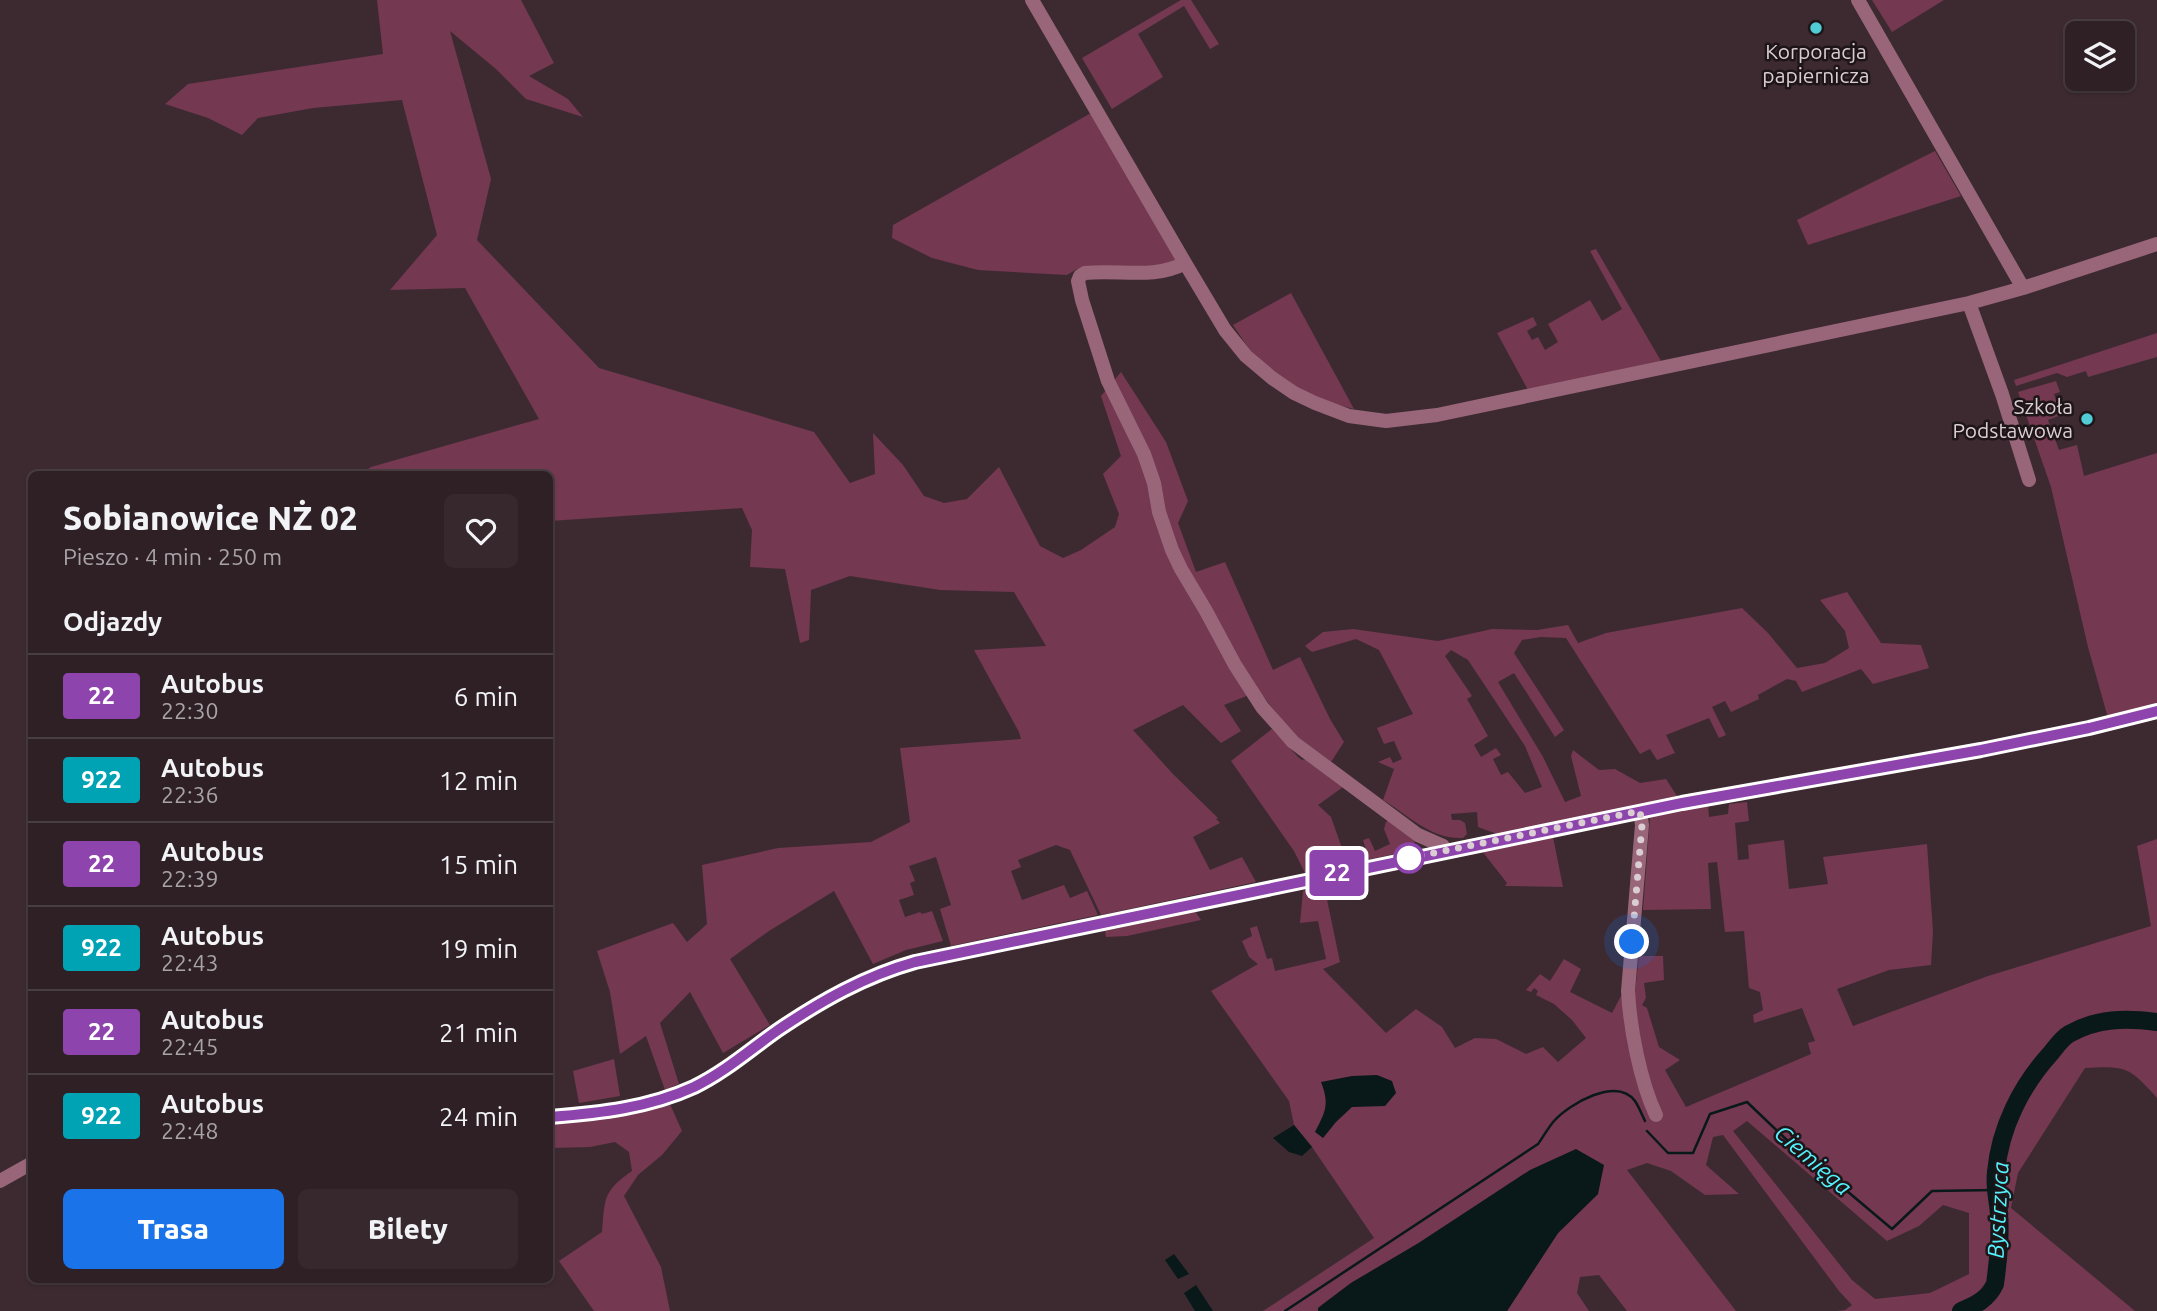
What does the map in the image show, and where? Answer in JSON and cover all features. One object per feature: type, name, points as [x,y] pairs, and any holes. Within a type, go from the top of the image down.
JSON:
[{"type":"street","points":[[1032,0],[1230,336],[1262,371],[1294,393],[1349,416],[1396,421],[1453,412],[1969,303],[2157,244]]},
{"type":"street","points":[[1858,0],[2022,288]]},
{"type":"street","points":[[1185,263],[1163,271],[1085,273],[1078,281],[1108,381],[1144,454],[1172,550],[1235,665],[1262,707],[1293,742],[1418,835],[1443,846],[1446,851]]},
{"type":"street","points":[[1969,303],[2029,480]]},
{"type":"street","points":[[553,1117],[624,1110],[677,1094],[720,1072],[798,1017],[839,992],[900,966],[1640,811],[1981,750],[2157,711]]},
{"type":"street","points":[[1640,811],[1642,825],[1629,977],[1629,1012],[1647,1096],[1656,1115]]},
{"type":"street","points":[[1416,857],[1418,835]]},
{"type":"street","points":[[2,1177],[28,1165]]},
{"type":"shaded area","points":[[377,0],[521,0],[554,63],[529,76],[568,99],[583,117],[526,99],[496,69],[450,31],[491,179],[477,240],[599,368],[814,432],[850,483],[875,474],[873,433],[903,465],[924,496],[944,503],[967,499],[999,467],[1040,546],[1063,558],[1081,550],[1115,527],[1119,514],[1103,474],[1121,456],[1101,396],[1121,372],[1166,442],[1188,501],[1178,523],[1196,572],[1225,562],[1273,670],[1300,657],[1344,742],[1331,762],[1293,734],[1259,691],[1224,705],[1241,731],[1221,743],[1183,705],[1133,730],[1218,818],[1216,819],[1220,823],[1193,837],[1210,870],[1242,857],[1256,882],[1101,915],[1070,850],[1056,845],[1018,860],[1021,867],[1011,871],[1022,900],[1064,885],[1070,898],[1087,891],[1098,915],[951,946],[940,909],[951,905],[936,857],[909,866],[915,881],[910,883],[914,895],[899,900],[905,917],[932,911],[943,941],[906,950],[873,964],[834,891],[730,959],[770,1025],[723,1053],[690,992],[660,1023],[679,1084],[665,1090],[646,1036],[620,1054],[610,992],[597,951],[673,923],[687,942],[707,924],[702,865],[778,848],[871,842],[910,822],[900,748],[1021,739],[974,650],[1046,646],[1014,592],[940,590],[850,576],[811,590],[809,640],[800,643],[785,569],[750,567],[752,530],[742,508],[553,521],[553,471],[365,471],[539,419],[465,288],[390,290],[437,235],[402,100],[313,108],[258,118],[242,135],[208,118],[165,104],[188,84],[383,54]]},
{"type":"shaded area","points":[[1181,0],[1191,0],[1219,44],[1210,49],[1184,6],[1138,34],[1163,77],[1112,109],[1082,58]]},
{"type":"shaded area","points":[[1872,0],[1944,0],[1892,32]]},
{"type":"shaded area","points":[[1091,113],[1177,263],[1161,268],[1077,269],[1067,275],[978,270],[932,258],[892,238],[893,225]]},
{"type":"shaded area","points":[[1935,151],[1961,196],[1808,245],[1797,220]]},
{"type":"shaded area","points":[[1596,249],[1661,361],[1528,390],[1497,333],[1533,317],[1537,325],[1527,331],[1532,340],[1538,337],[1545,350],[1558,342],[1548,324],[1590,300],[1602,321],[1622,309],[1590,251]]},
{"type":"shaded area","points":[[1291,293],[1354,409],[1315,396],[1277,375],[1253,353],[1233,325]]},
{"type":"shaded area","points":[[2157,333],[2157,357],[2088,377],[2086,371],[2067,377],[2057,373],[2016,386],[2014,380]]},
{"type":"shaded area","points":[[2056,381],[2060,392],[2054,394],[2061,415],[2048,420],[2059,450],[2077,445],[2084,476],[2157,453],[2157,706],[2108,718],[2088,647],[2051,487],[2018,392]]},
{"type":"shaded area","points":[[1847,592],[1881,643],[1921,645],[1929,668],[1873,684],[1861,669],[1802,692],[1796,681],[1787,679],[1758,695],[1759,699],[1731,712],[1725,701],[1712,707],[1726,735],[1719,738],[1709,718],[1666,735],[1675,753],[1657,760],[1650,749],[1640,754],[1566,638],[1541,637],[1522,640],[1514,653],[1564,730],[1555,737],[1514,673],[1498,682],[1543,757],[1565,802],[1581,796],[1571,756],[1573,750],[1599,770],[1615,769],[1640,783],[1666,779],[1677,796],[1556,824],[1497,834],[1478,827],[1477,812],[1451,814],[1452,820],[1465,823],[1467,834],[1463,838],[1452,838],[1431,831],[1383,800],[1394,769],[1378,762],[1390,757],[1393,763],[1402,759],[1394,741],[1384,744],[1377,728],[1413,714],[1379,650],[1356,639],[1312,652],[1305,646],[1323,632],[1353,629],[1438,641],[1492,629],[1537,630],[1568,625],[1578,643],[1606,633],[1742,608],[1768,633],[1797,668],[1825,663],[1849,648],[1845,631],[1820,600]],"holes":[[[1451,650],[1468,660],[1525,746],[1542,787],[1525,793],[1508,772],[1501,775],[1493,759],[1501,755],[1496,748],[1481,757],[1474,745],[1488,736],[1467,699],[1472,696],[1445,656]]]},
{"type":"shaded area","points":[[1272,729],[1298,757],[1306,759],[1343,787],[1318,805],[1331,817],[1343,851],[1352,849],[1355,860],[1368,856],[1363,840],[1369,838],[1375,851],[1390,844],[1384,829],[1386,822],[1392,819],[1415,839],[1414,847],[1409,851],[1305,873],[1294,851],[1231,761]]},
{"type":"shaded area","points":[[1747,802],[1749,821],[1735,823],[1738,860],[1749,859],[1748,845],[1784,840],[1789,889],[1828,884],[1823,857],[1927,844],[1933,932],[1931,965],[1889,970],[1837,989],[1853,1026],[1988,976],[2151,926],[2137,846],[2157,839],[2157,1098],[2133,1074],[2119,1068],[2085,1068],[2018,1173],[2011,1208],[2135,1311],[1837,1311],[1852,1305],[1723,1135],[1713,1137],[1706,1165],[1739,1194],[1705,1195],[1671,1171],[1647,1163],[1627,1170],[1736,1311],[1627,1311],[1599,1275],[1580,1277],[1577,1293],[1589,1311],[1507,1311],[1558,1233],[1598,1194],[1417,1244],[1351,1283],[1319,1307],[1318,1311],[1263,1311],[1374,1238],[1294,1125],[1289,1101],[1211,991],[1258,964],[1249,957],[1242,941],[1252,936],[1250,928],[1257,926],[1267,959],[1272,958],[1275,971],[1326,959],[1318,921],[1300,923],[1303,891],[1324,885],[1340,962],[1323,969],[1386,1033],[1416,1009],[1442,1027],[1455,1048],[1475,1038],[1496,1039],[1526,1054],[1543,1047],[1558,1062],[1586,1038],[1572,1020],[1554,1004],[1536,995],[1538,991],[1534,988],[1531,992],[1526,990],[1540,974],[1550,981],[1564,959],[1581,969],[1570,992],[1612,1013],[1621,996],[1634,1001],[1639,956],[1663,956],[1664,980],[1644,983],[1646,998],[1642,1005],[1647,1008],[1659,1047],[1680,1060],[1665,1070],[1686,1107],[1811,1054],[1808,1043],[1815,1041],[1802,1008],[1754,1023],[1753,1015],[1763,1010],[1760,992],[1749,988],[1744,931],[1725,932],[1717,862],[1708,863],[1711,909],[1643,910],[1650,817],[1708,805],[1709,817],[1728,814],[1729,804]],"holes":[[[1747,1121],[1887,1241],[1919,1226],[1943,1205],[1969,1213],[1969,1274],[1930,1293],[1875,1299],[1852,1280],[1733,1131]]]},
{"type":"shaded area","points":[[1553,837],[1563,887],[1505,886],[1507,883],[1482,851]]},
{"type":"shaded area","points":[[1195,911],[1201,920],[1127,936],[1106,937],[1105,931]]},
{"type":"shaded area","points":[[614,1059],[620,1096],[579,1103],[573,1071]]},
{"type":"shaded area","points":[[1377,1075],[1392,1081],[1396,1093],[1385,1106],[1352,1107],[1323,1138],[1315,1132],[1325,1108],[1321,1082],[1352,1076]]},
{"type":"shaded area","points":[[669,1102],[682,1131],[662,1155],[638,1175],[624,1196],[661,1267],[670,1311],[594,1311],[559,1261],[602,1232],[607,1196],[615,1184],[632,1171],[629,1152],[615,1142],[590,1147],[553,1148],[553,1121]]},
{"type":"shaded area","points":[[1294,1125],[1312,1147],[1302,1156],[1289,1152],[1273,1138]]},
{"type":"shaded area","points":[[1576,1149],[1604,1165],[1598,1194],[1558,1233],[1507,1311],[1318,1311],[1318,1308],[1351,1283],[1417,1244],[1530,1170]]},
{"type":"shaded area","points":[[1174,1254],[1189,1274],[1178,1279],[1165,1260]]},
{"type":"shaded area","points":[[1196,1285],[1213,1311],[1195,1311],[1184,1293]]},
{"type":"waterway","name":"Bystrzyca","points":[[1961,1311],[1981,1301],[1995,1284],[2000,1232],[1995,1183],[1998,1156],[2007,1124],[2030,1079],[2062,1040],[2080,1029],[2112,1020],[2157,1022]]},
{"type":"waterway","name":"Ciemięga","points":[[1285,1311],[1538,1144],[1554,1121],[1581,1101],[1605,1092],[1627,1094],[1635,1101],[1645,1121]]},
{"type":"waterway","name":"Ciemięga","points":[[1647,1131],[1668,1153],[1693,1153],[1710,1114],[1747,1102],[1789,1142],[1892,1229],[1932,1191],[1995,1190]]},
{"type":"bus line","name":"22","points":[[553,1117],[624,1110],[677,1094],[720,1072],[798,1017],[839,992],[868,978],[915,962],[1682,803],[1981,750],[2157,711]]},
{"type":"place","name":"Korporacja papiernicza","points":[[1816,28]]},
{"type":"place","name":"Szkoła Podstawowa","points":[[2087,419]]},
{"type":"route","points":[[1409,858],[1640,811],[1642,825],[1632,942]]}]
